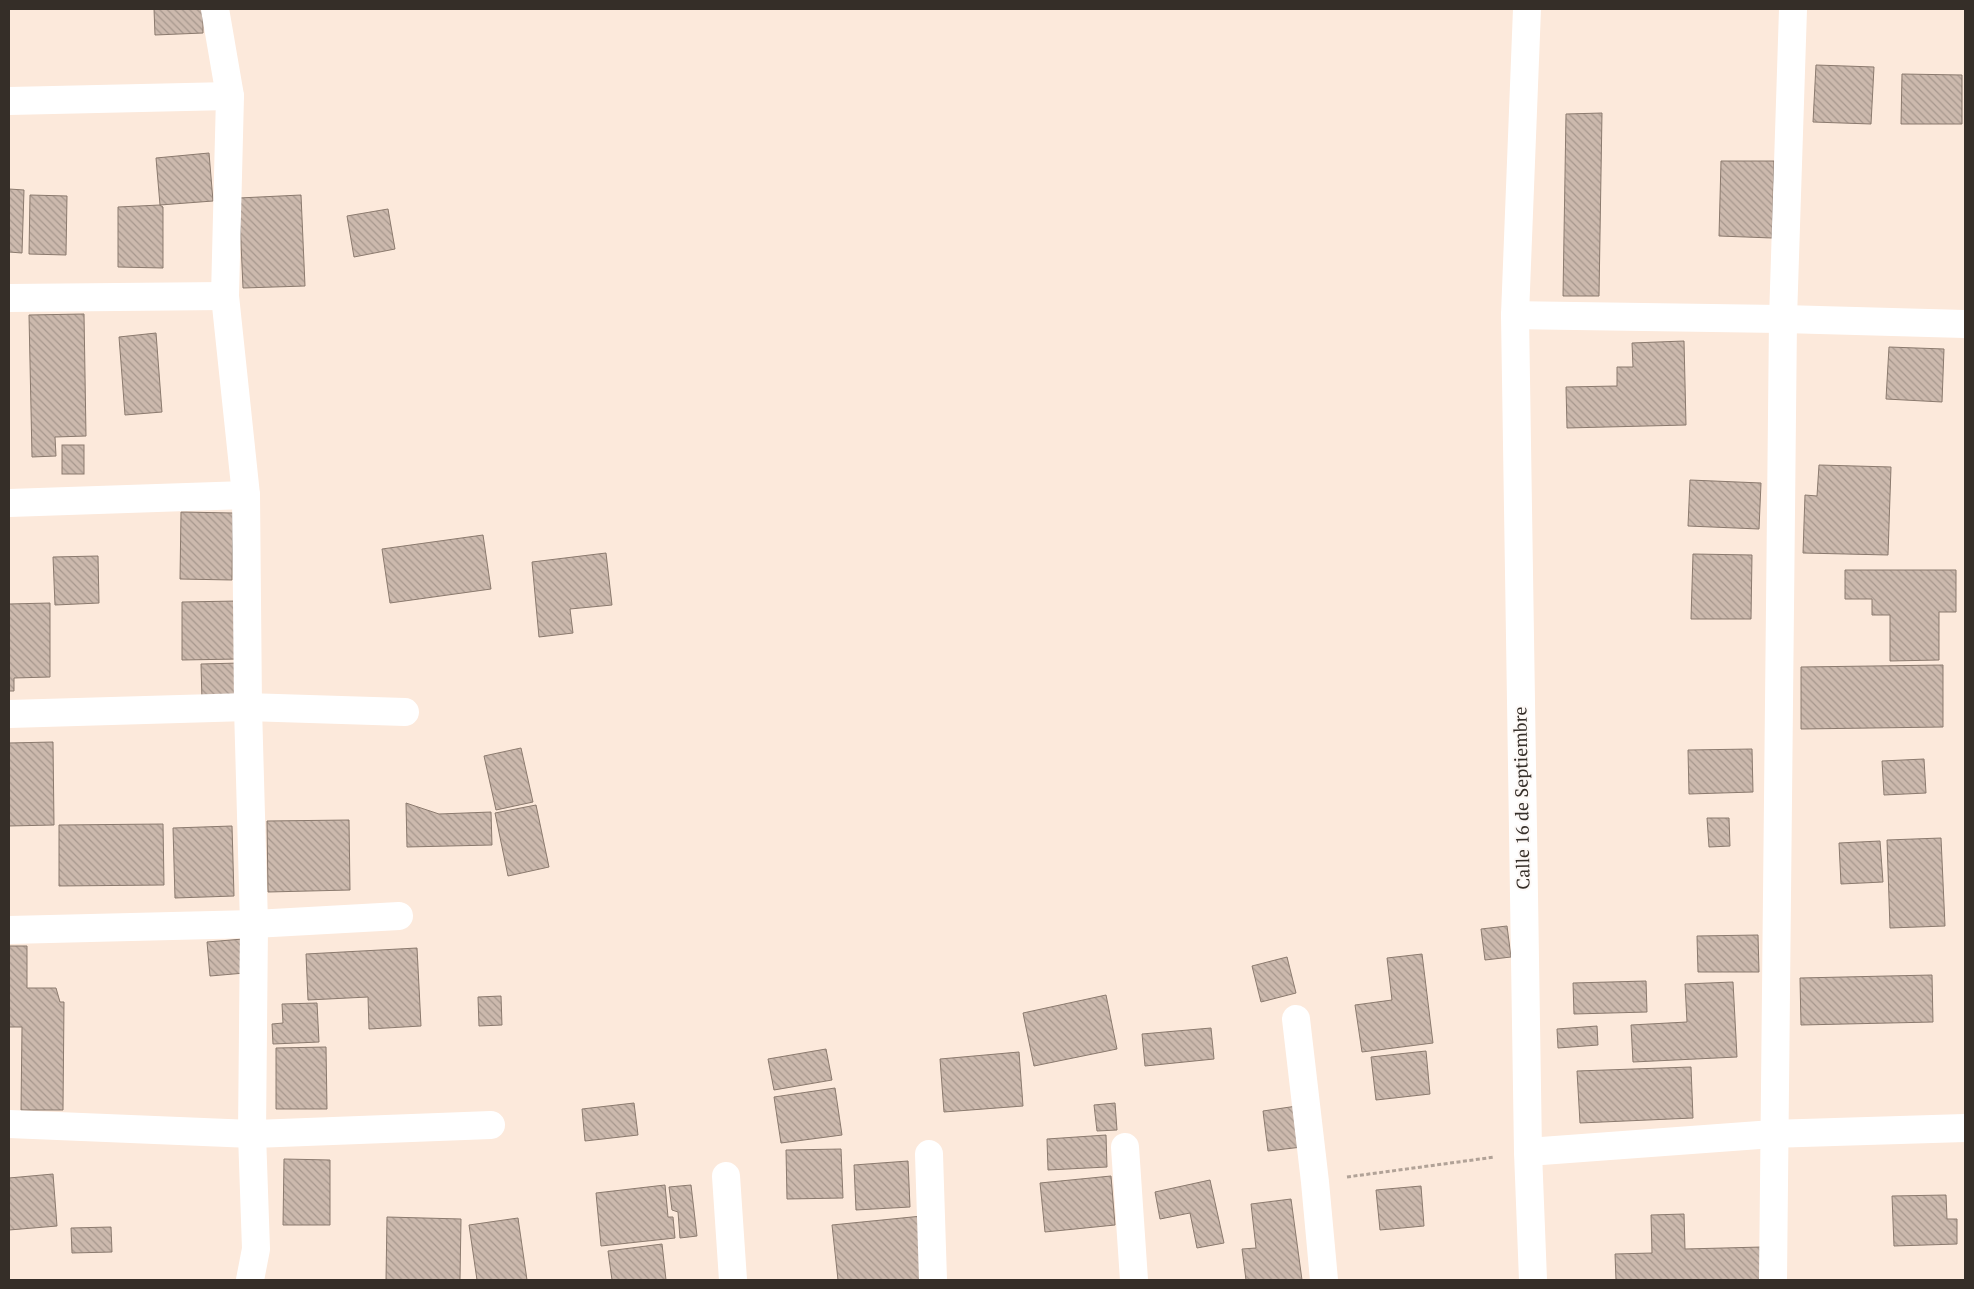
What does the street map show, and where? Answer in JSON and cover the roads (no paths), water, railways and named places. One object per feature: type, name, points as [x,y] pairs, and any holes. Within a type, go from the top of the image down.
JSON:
[{"type":"street","points":[[215,9],[230,96],[225,296],[246,494],[248,707],[254,924],[252,1134],[256,1249],[250,1280]]},
{"type":"street","name":"Calle 16 de Septiembre","points":[[1527,9],[1515,316],[1528,1152],[1532,1280]]},
{"type":"street","points":[[1773,1280],[1773,1134],[1783,318],[1793,9]]},
{"type":"street","points":[[9,100],[230,96]]},
{"type":"street","points":[[9,298],[225,296]]},
{"type":"street","points":[[1515,316],[1783,318],[1965,324]]},
{"type":"street","points":[[9,503],[246,494]]},
{"type":"street","points":[[9,714],[248,707],[405,712]]},
{"type":"street","points":[[9,930],[254,924],[399,916]]},
{"type":"street","points":[[1296,1019],[1315,1182],[1324,1280]]},
{"type":"street","points":[[9,1124],[252,1134],[491,1126]]},
{"type":"street","points":[[1528,1152],[1773,1134],[1965,1128]]},
{"type":"street","points":[[1125,1147],[1134,1280]]},
{"type":"street","points":[[929,1154],[933,1280]]},
{"type":"street","points":[[726,1176],[733,1280]]}]
